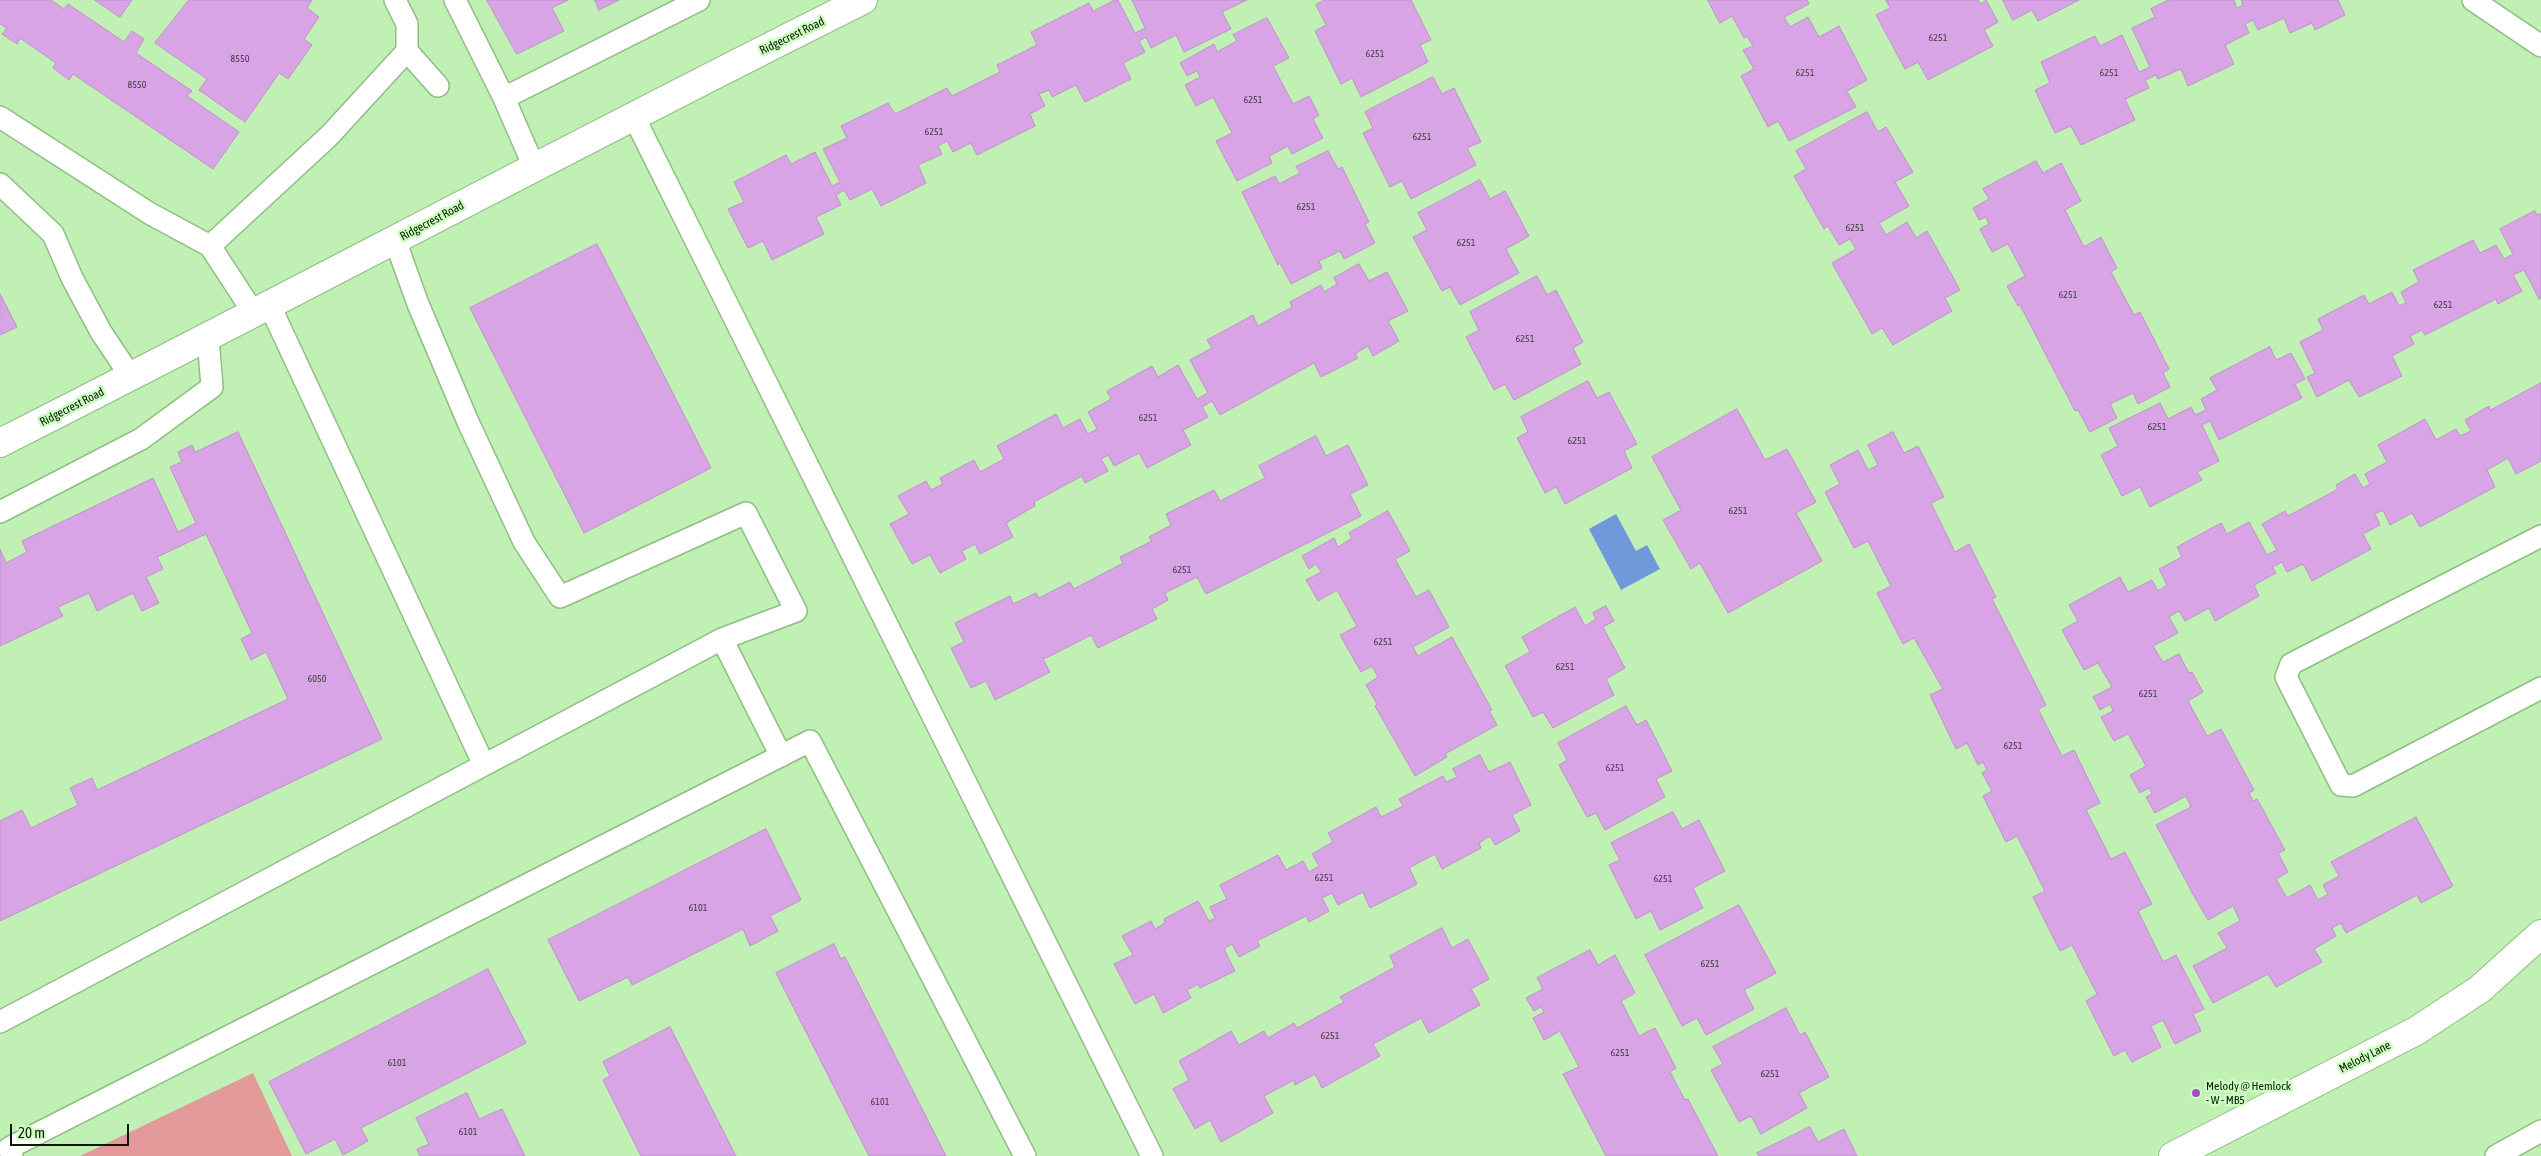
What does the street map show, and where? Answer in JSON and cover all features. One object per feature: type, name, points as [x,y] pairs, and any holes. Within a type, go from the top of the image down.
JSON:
[{"type":"street","name":"Ridgecrest Road","points":[[0,443],[262,310],[633,114],[863,0]]},
{"type":"street","name":"Melody Lane","points":[[2173,1156],[2416,1031],[2480,989],[2541,934]]},
{"type":"lane","points":[[395,0],[407,24],[407,52],[438,86]]},
{"type":"lane","points":[[455,0],[504,98],[534,167]]},
{"type":"lane","points":[[504,98],[699,0]]},
{"type":"lane","points":[[2472,0],[2541,46]]},
{"type":"lane","points":[[210,246],[329,136],[407,52]]},
{"type":"lane","points":[[633,114],[1152,1156]]},
{"type":"lane","points":[[0,117],[149,213],[210,246],[262,310],[484,765]]},
{"type":"lane","points":[[0,184],[53,234],[72,278],[100,332],[131,377]]},
{"type":"lane","points":[[0,1022],[722,639],[796,611],[746,513],[560,597],[524,542],[468,422],[418,304],[395,240]]},
{"type":"lane","points":[[0,512],[140,439],[212,387],[208,338]]},
{"type":"lane","points":[[2541,536],[2291,664],[2286,677],[2341,785],[2353,786],[2541,688]]},
{"type":"lane","points":[[722,639],[781,756]]},
{"type":"lane","points":[[12,1156],[9,1148],[810,741],[1025,1156]]},
{"type":"lane","points":[[2496,1156],[2541,1130]]},
{"type":"shaded area","points":[[253,1073],[292,1156],[80,1156]]},
{"type":"water","points":[[1616,514],[1636,551],[1647,545],[1660,569],[1621,590],[1589,529]]},
{"type":"building","points":[[0,0],[51,0],[64,9],[68,4],[124,42],[132,31],[144,39],[136,53],[192,91],[187,96],[239,132],[213,169],[73,74],[69,80],[53,68],[56,63],[20,38],[17,44],[2,34],[7,28],[0,24]]},
{"type":"building","points":[[95,0],[132,0],[120,17]]},
{"type":"building","points":[[189,0],[312,0],[307,8],[319,17],[304,39],[312,45],[288,79],[279,73],[245,122],[199,90],[207,79],[155,43]]},
{"type":"building","points":[[487,0],[568,0],[552,8],[564,31],[517,54]]},
{"type":"building","points":[[595,0],[619,0],[599,10]]},
{"type":"building","points":[[1118,0],[1135,33],[1145,28],[1132,0],[1247,0],[1222,12],[1231,29],[1184,52],[1176,35],[1151,48],[1146,37],[1139,41],[1145,52],[1123,63],[1131,79],[1085,102],[1076,85],[1052,97],[1049,90],[1039,94],[1045,106],[1030,114],[1035,126],[977,155],[971,143],[953,152],[947,141],[938,146],[942,154],[918,165],[926,183],[881,206],[872,189],[850,200],[844,190],[836,195],[841,205],[816,217],[824,234],[772,260],[763,241],[748,248],[728,209],[744,202],[734,182],[786,155],[791,164],[815,152],[832,186],[840,182],[823,149],[847,138],[841,126],[888,103],[895,114],[947,88],[952,96],[1000,72],[997,65],[1037,45],[1031,32],[1089,3],[1093,11]]},
{"type":"building","points":[[1324,0],[1411,0],[1431,40],[1420,45],[1428,62],[1361,97],[1352,78],[1341,84],[1315,31],[1326,25],[1316,5]]},
{"type":"building","points":[[1708,0],[1807,0],[1809,4],[1784,17],[1790,27],[1808,17],[1819,37],[1839,26],[1867,80],[1847,91],[1856,107],[1789,141],[1778,121],[1768,127],[1741,76],[1754,69],[1743,50],[1753,46],[1747,36],[1744,38],[1732,16],[1720,23]]},
{"type":"building","points":[[1886,0],[1978,0],[1981,4],[1986,0],[1998,22],[1984,30],[1993,46],[1928,80],[1918,62],[1905,69],[1876,15],[1890,8]]},
{"type":"building","points":[[2003,0],[2079,0],[2038,21],[2032,10],[2013,20]]},
{"type":"building","points":[[2169,0],[2234,0],[2237,8],[2243,5],[2241,0],[2338,0],[2345,15],[2315,30],[2312,23],[2290,33],[2284,18],[2258,30],[2253,20],[2245,24],[2249,33],[2225,45],[2234,64],[2188,86],[2181,69],[2158,79],[2156,75],[2145,80],[2149,88],[2125,99],[2135,120],[2081,145],[2071,126],[2055,133],[2035,90],[2050,83],[2041,62],[2095,36],[2100,46],[2122,35],[2139,72],[2150,67],[2132,28],[2155,17],[2151,9]]},
{"type":"building","points":[[1267,18],[1289,58],[1273,66],[1293,104],[1309,96],[1319,115],[1313,119],[1323,138],[1292,154],[1288,146],[1269,156],[1272,163],[1237,181],[1216,141],[1232,133],[1213,97],[1196,106],[1185,85],[1200,77],[1197,71],[1187,76],[1180,63],[1214,44],[1217,52],[1237,41],[1233,35]]},
{"type":"building","points":[[1433,77],[1442,94],[1454,88],[1481,142],[1467,148],[1476,165],[1411,199],[1402,181],[1390,187],[1363,133],[1373,128],[1365,112]]},
{"type":"building","points":[[1867,112],[1878,132],[1886,127],[1913,172],[1895,182],[1909,206],[1879,223],[1886,235],[1907,222],[1916,238],[1927,231],[1960,290],[1945,298],[1952,311],[1893,345],[1882,328],[1872,334],[1832,263],[1856,249],[1850,239],[1839,245],[1828,226],[1824,229],[1794,176],[1806,169],[1796,151]]},
{"type":"building","points":[[1328,151],[1338,169],[1342,167],[1369,222],[1365,224],[1375,243],[1344,259],[1340,251],[1319,261],[1322,268],[1291,284],[1280,263],[1278,265],[1242,192],[1275,176],[1279,184],[1300,173],[1296,167]]},
{"type":"building","points":[[2036,161],[2043,173],[2061,163],[2081,201],[2065,210],[2084,247],[2101,237],[2117,268],[2111,272],[2134,315],[2140,312],[2169,369],[2163,373],[2170,387],[2138,404],[2133,393],[2110,404],[2117,418],[2090,432],[2078,410],[2075,411],[2020,305],[2018,306],[2007,286],[2025,276],[2008,244],[1992,252],[1980,229],[1989,224],[1986,217],[1979,220],[1973,208],[1989,199],[1983,189]]},
{"type":"building","points":[[1480,180],[1490,199],[1505,191],[1529,236],[1506,249],[1519,273],[1460,305],[1450,287],[1442,291],[1413,237],[1427,230],[1418,213]]},
{"type":"building","points":[[2535,211],[2537,215],[2541,214],[2541,298],[2539,299],[2524,270],[2513,275],[2522,291],[2498,304],[2496,299],[2425,335],[2422,330],[2410,336],[2414,344],[2392,356],[2402,376],[2359,397],[2349,380],[2317,397],[2307,377],[2315,373],[2300,342],[2323,330],[2318,319],[2364,295],[2369,304],[2392,292],[2399,306],[2406,303],[2401,292],[2419,282],[2413,270],[2473,240],[2480,253],[2496,245],[2504,259],[2513,254],[2500,229]]},
{"type":"building","points":[[597,244],[711,468],[584,533],[470,308]]},
{"type":"building","points":[[1359,264],[1369,281],[1387,272],[1408,311],[1388,321],[1399,341],[1373,356],[1368,346],[1355,354],[1358,358],[1321,377],[1314,363],[1220,415],[1212,401],[1202,407],[1208,417],[1183,430],[1191,445],[1147,468],[1139,453],[1114,466],[1108,455],[1101,459],[1108,471],[1085,483],[1082,476],[1034,502],[1035,506],[1006,523],[1013,537],[980,554],[975,544],[962,551],[966,559],[940,573],[930,555],[912,564],[890,524],[909,514],[898,496],[926,481],[931,490],[943,484],[940,478],[974,460],[980,472],[1004,459],[997,446],[1056,414],[1063,428],[1080,419],[1088,434],[1097,429],[1088,412],[1111,399],[1107,391],[1152,366],[1158,377],[1178,365],[1197,399],[1208,393],[1190,360],[1212,348],[1207,340],[1253,315],[1258,326],[1292,307],[1290,302],[1321,285],[1324,292],[1337,284],[1334,278]]},
{"type":"building","points":[[1537,276],[1547,295],[1556,290],[1583,342],[1573,348],[1581,364],[1514,400],[1505,384],[1494,390],[1466,337],[1479,330],[1470,312]]},
{"type":"building","points":[[0,294],[17,327],[0,335]]},
{"type":"building","points":[[2270,347],[2276,360],[2291,353],[2305,379],[2295,384],[2302,398],[2219,440],[2210,421],[2202,425],[2219,461],[2197,472],[2202,480],[2150,507],[2140,487],[2122,496],[2101,455],[2118,446],[2109,428],[2160,403],[2168,419],[2191,407],[2195,415],[2206,410],[2201,399],[2217,390],[2210,378]]},
{"type":"building","points":[[1588,381],[1597,398],[1609,392],[1637,444],[1624,451],[1632,468],[1565,504],[1556,487],[1545,493],[1517,438],[1528,432],[1521,417]]},
{"type":"building","points":[[2541,383],[2541,461],[2516,474],[2508,458],[2487,470],[2495,487],[2420,527],[2412,513],[2390,525],[2383,510],[2375,514],[2380,525],[2363,534],[2371,549],[2312,581],[2303,564],[2287,572],[2282,562],[2272,567],[2276,573],[2254,585],[2259,596],[2215,621],[2209,608],[2185,621],[2179,611],[2169,617],[2178,633],[2153,646],[2163,662],[2179,654],[2189,673],[2192,672],[2203,692],[2188,701],[2207,736],[2221,729],[2254,790],[2249,793],[2253,801],[2257,799],[2285,850],[2278,853],[2288,872],[2276,879],[2287,898],[2310,885],[2318,900],[2328,894],[2323,885],[2339,876],[2331,862],[2416,817],[2453,886],[2421,903],[2417,895],[2346,933],[2341,923],[2332,928],[2336,936],[2314,949],[2322,962],[2276,987],[2268,974],[2213,1003],[2193,966],[2227,948],[2218,933],[2240,921],[2233,906],[2208,920],[2194,896],[2156,825],[2191,807],[2186,796],[2155,813],[2146,797],[2152,794],[2149,788],[2140,793],[2130,775],[2146,766],[2128,734],[2114,741],[2101,717],[2113,711],[2110,704],[2100,710],[2093,697],[2112,687],[2098,663],[2084,670],[2062,630],[2078,621],[2069,605],[2120,577],[2128,592],[2152,580],[2158,591],[2167,585],[2159,569],[2182,557],[2177,547],[2221,523],[2227,534],[2249,522],[2267,555],[2277,550],[2262,524],[2285,511],[2288,516],[2338,489],[2336,485],[2355,474],[2363,488],[2370,484],[2365,474],[2387,462],[2378,445],[2425,419],[2436,440],[2456,429],[2460,436],[2471,431],[2465,420],[2489,406],[2490,410]]},
{"type":"building","points":[[1737,409],[1765,460],[1787,449],[1816,502],[1796,513],[1822,561],[1728,613],[1700,563],[1691,569],[1663,520],[1681,510],[1652,457]]},
{"type":"building","points":[[238,432],[382,739],[0,921],[0,821],[22,810],[31,828],[78,805],[70,788],[92,778],[97,790],[288,699],[266,652],[251,660],[241,639],[252,633],[206,534],[157,557],[163,569],[146,577],[159,603],[142,611],[133,593],[97,611],[89,593],[58,607],[63,616],[0,646],[0,549],[6,563],[27,552],[22,541],[153,478],[178,532],[196,523],[170,467],[182,462],[178,452],[192,445],[195,452]]},
{"type":"building","points":[[1893,432],[1904,453],[1918,446],[1944,497],[1931,503],[1955,552],[1969,544],[1996,597],[1992,599],[2046,705],[2038,709],[2062,756],[2074,750],[2100,803],[2086,810],[2111,859],[2125,852],[2152,904],[2138,911],[2163,962],[2176,955],[2204,1009],[2193,1014],[2201,1031],[2175,1044],[2163,1020],[2151,1026],[2161,1047],[2132,1062],[2125,1050],[2114,1056],[2086,1001],[2097,994],[2072,945],[2060,951],[2033,897],[2045,891],[2017,836],[2006,842],[1983,796],[1992,791],[1982,773],[1987,770],[1983,762],[1978,765],[1967,743],[1956,749],[1930,695],[1943,689],[1914,638],[1903,644],[1877,593],[1891,586],[1868,541],[1854,548],[1825,492],[1840,484],[1830,465],[1858,450],[1868,470],[1878,465],[1868,445]]},
{"type":"building","points":[[1316,436],[1326,456],[1348,445],[1368,485],[1350,494],[1361,516],[1206,594],[1197,577],[1165,593],[1168,600],[1152,609],[1157,619],[1098,648],[1091,635],[1043,659],[1050,672],[995,700],[986,681],[971,688],[951,648],[964,642],[955,623],[1010,596],[1013,604],[1036,593],[1039,598],[1070,582],[1074,589],[1123,563],[1120,557],[1152,541],[1149,537],[1171,525],[1166,514],[1214,490],[1220,501],[1265,478],[1259,466]]},
{"type":"building","points":[[1388,511],[1410,551],[1395,559],[1416,597],[1429,590],[1449,627],[1413,647],[1418,656],[1452,637],[1492,710],[1489,711],[1497,725],[1445,754],[1447,757],[1415,776],[1375,706],[1377,704],[1366,685],[1378,677],[1372,666],[1361,672],[1340,635],[1357,626],[1337,590],[1318,601],[1306,580],[1321,572],[1316,564],[1309,569],[1302,556],[1334,538],[1338,547],[1352,538],[1349,533]]},
{"type":"building","points":[[1606,606],[1614,621],[1603,627],[1625,668],[1606,679],[1614,695],[1553,728],[1543,712],[1533,717],[1505,666],[1530,652],[1522,637],[1575,607],[1585,626],[1596,619],[1593,613]]},
{"type":"building","points":[[1626,706],[1637,725],[1646,720],[1672,771],[1656,779],[1665,797],[1605,830],[1596,813],[1587,817],[1559,765],[1567,760],[1558,743]]},
{"type":"building","points":[[1480,755],[1489,772],[1510,762],[1531,805],[1512,815],[1520,831],[1495,845],[1490,836],[1479,843],[1481,848],[1442,869],[1435,854],[1409,868],[1417,884],[1370,908],[1363,892],[1338,905],[1332,893],[1322,898],[1329,911],[1309,922],[1306,916],[1257,941],[1260,946],[1239,957],[1232,944],[1224,949],[1235,971],[1200,988],[1198,984],[1187,990],[1191,998],[1163,1013],[1154,994],[1135,1004],[1114,964],[1133,955],[1122,936],[1151,921],[1155,929],[1165,923],[1164,919],[1198,901],[1209,921],[1215,918],[1210,907],[1227,899],[1220,885],[1278,855],[1286,870],[1303,861],[1309,872],[1319,866],[1312,854],[1333,842],[1328,833],[1376,807],[1381,817],[1403,806],[1399,799],[1443,776],[1446,782],[1457,777],[1453,769]]},
{"type":"building","points":[[1673,812],[1682,829],[1699,820],[1725,871],[1693,888],[1703,908],[1660,930],[1651,911],[1636,919],[1609,865],[1620,860],[1611,843]]},
{"type":"building","points":[[766,829],[801,900],[770,916],[778,931],[750,946],[743,929],[632,985],[628,977],[579,1001],[548,940]]},
{"type":"building","points":[[1739,905],[1776,973],[1744,990],[1754,1009],[1706,1035],[1697,1018],[1682,1026],[1645,955]]},
{"type":"building","points":[[1442,928],[1452,948],[1468,939],[1489,979],[1471,989],[1480,1005],[1429,1033],[1421,1018],[1373,1044],[1380,1056],[1322,1088],[1315,1074],[1295,1085],[1294,1080],[1264,1096],[1273,1113],[1221,1142],[1210,1120],[1195,1129],[1173,1089],[1189,1080],[1179,1061],[1231,1031],[1239,1045],[1264,1031],[1268,1038],[1294,1023],[1297,1028],[1344,1002],[1340,997],[1395,967],[1390,956]]},
{"type":"building","points":[[834,944],[841,959],[845,957],[946,1156],[869,1156],[776,973]]},
{"type":"building","points":[[1590,950],[1598,965],[1615,955],[1635,993],[1621,1001],[1639,1036],[1655,1028],[1676,1068],[1670,1072],[1685,1100],[1688,1099],[1718,1156],[1606,1156],[1563,1074],[1579,1067],[1560,1031],[1544,1040],[1533,1018],[1544,1012],[1541,1007],[1534,1011],[1526,998],[1543,989],[1537,978]]},
{"type":"building","points":[[488,969],[526,1043],[361,1128],[368,1141],[343,1155],[335,1139],[306,1154],[269,1082]]},
{"type":"building","points":[[1786,1008],[1800,1035],[1805,1032],[1829,1077],[1799,1093],[1807,1108],[1761,1134],[1751,1116],[1739,1122],[1711,1070],[1723,1064],[1713,1047]]},
{"type":"building","points":[[670,1027],[736,1156],[641,1156],[603,1080],[610,1076],[603,1062]]},
{"type":"building","points":[[467,1093],[479,1119],[502,1109],[525,1156],[420,1156],[417,1149],[429,1144],[416,1118]]},
{"type":"building","points":[[1810,1127],[1818,1142],[1844,1129],[1857,1156],[1759,1156],[1757,1153]]},
{"type":"place","name":"Melody @ Hemlock - W - MB5","points":[[2196,1093]]}]
